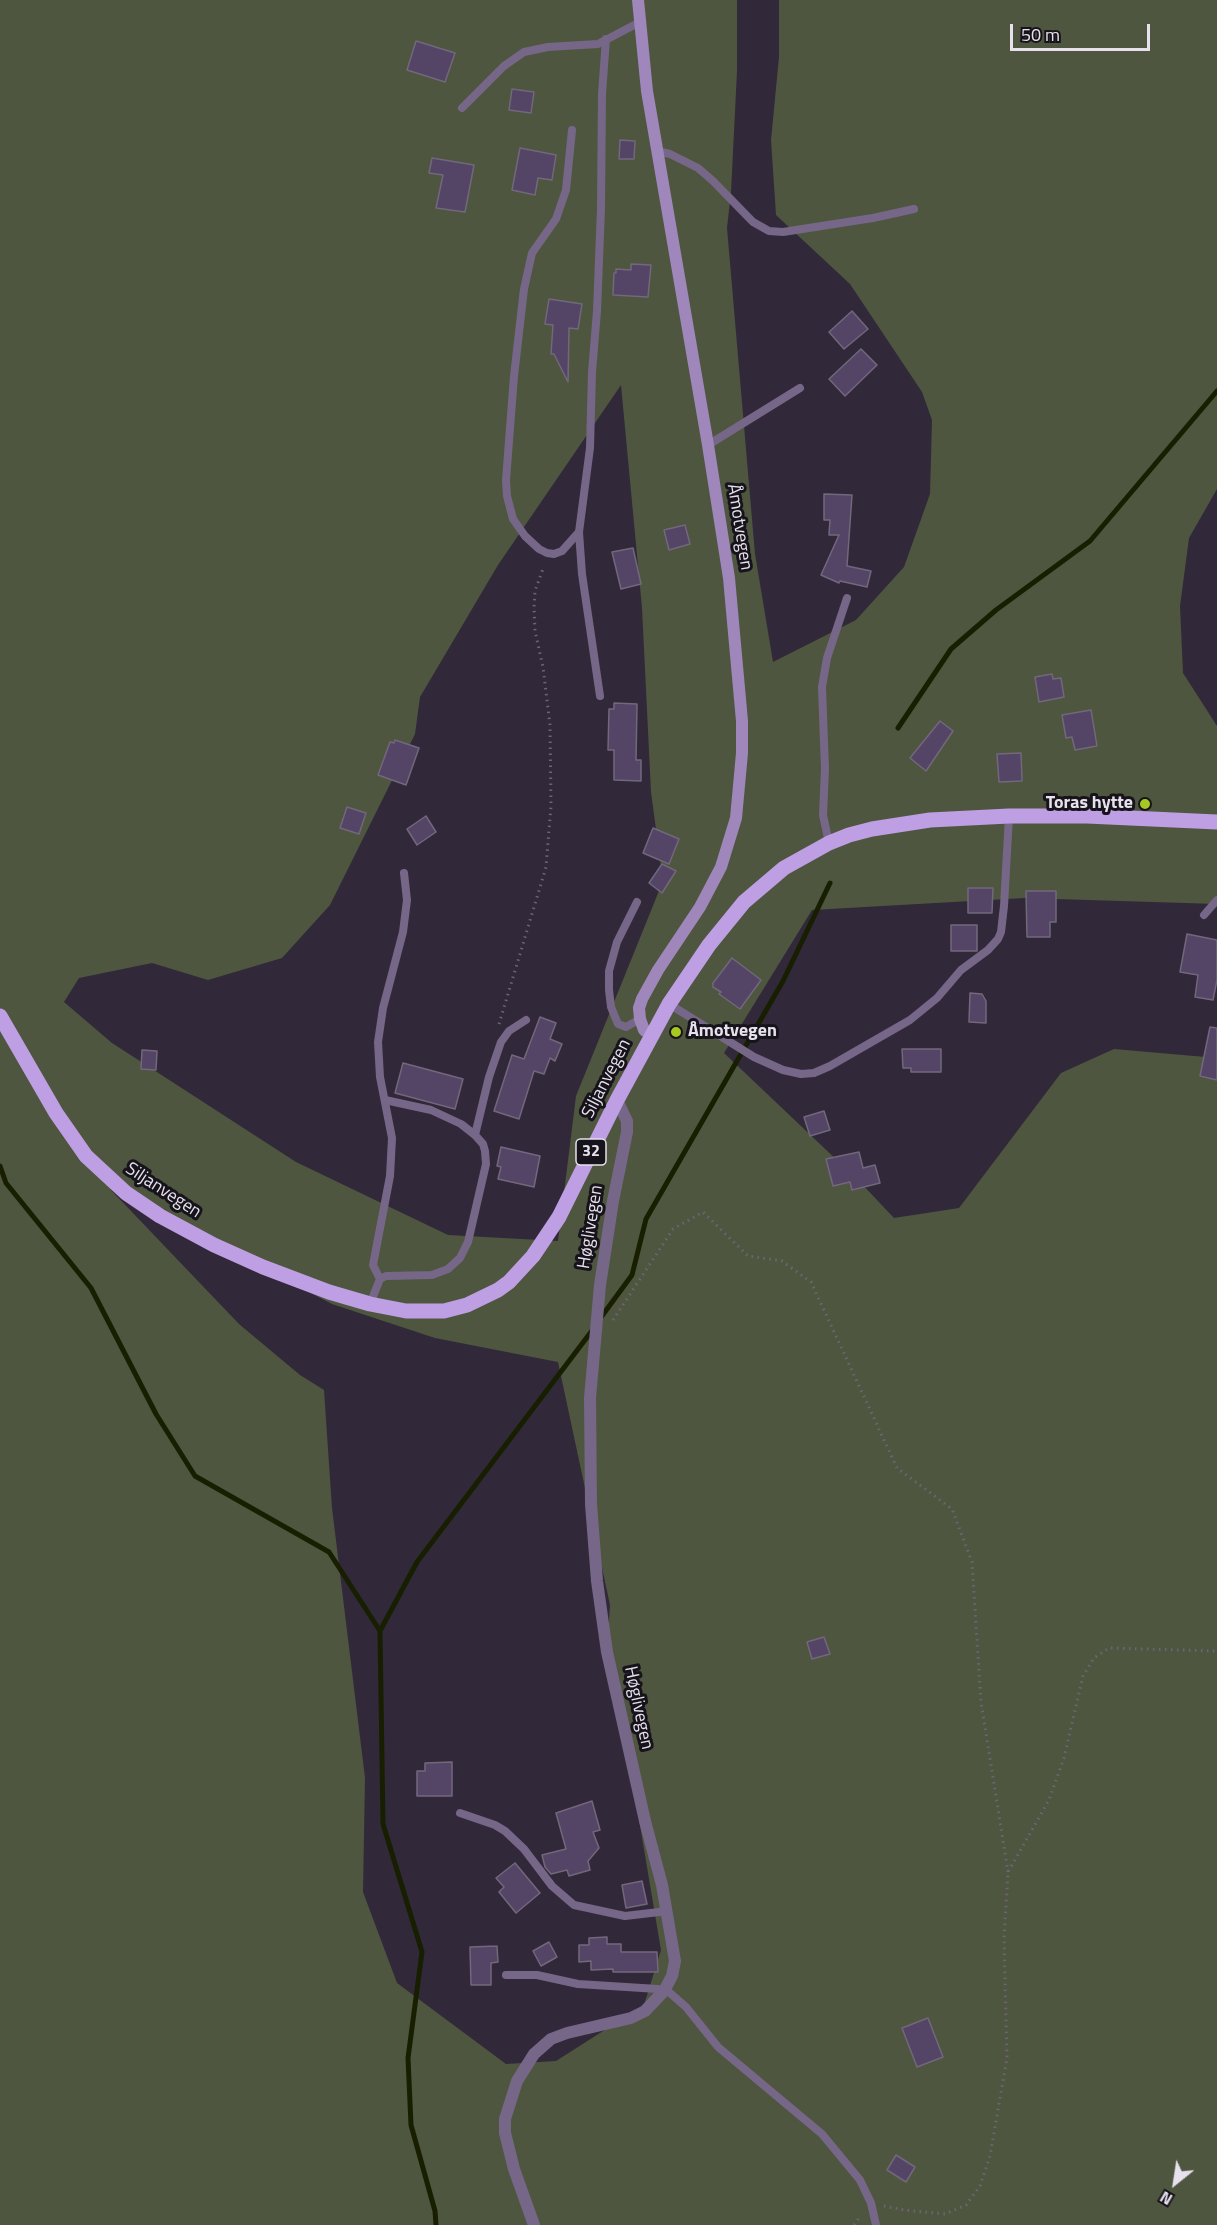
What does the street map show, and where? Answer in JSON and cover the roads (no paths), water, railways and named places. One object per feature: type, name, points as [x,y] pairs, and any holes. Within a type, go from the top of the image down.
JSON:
[{"type":"main road","name":"Åmotvegen","points":[[638,0],[647,91],[729,578],[736,642],[742,742],[736,818],[721,867],[700,907],[658,970],[642,999],[639,1019]]},
{"type":"main road","name":"Siljanvegen","points":[[0,1016],[68,1131],[86,1156],[126,1193],[160,1216],[214,1245],[306,1285],[370,1304],[406,1311],[444,1311],[482,1299],[509,1282],[533,1256],[559,1217],[617,1100],[669,1004],[708,945],[744,902],[784,868],[829,843],[872,829],[930,820],[1009,816],[1110,817],[1217,822]]},
{"type":"main road","points":[[639,1019],[644,1030],[651,1035]]},
{"type":"street","name":"Høglivegen","points":[[534,2225],[514,2169],[505,2133],[505,2119],[510,2099],[525,2066],[534,2054],[551,2040],[567,2032],[631,2018],[653,2004],[672,1976],[675,1961],[668,1911],[620,1713],[608,1652],[597,1581],[591,1504],[589,1433],[600,1285],[627,1132],[627,1121],[617,1100]]},
{"type":"lane","points":[[462,108],[504,66],[524,52],[548,47],[598,44],[640,22]]},
{"type":"lane","points":[[600,696],[582,574],[579,532],[590,448],[601,209],[602,93],[606,39]]},
{"type":"lane","points":[[572,130],[566,190],[556,219],[532,253],[524,289],[506,480],[507,496],[513,519],[532,543],[547,553],[554,554],[561,551],[579,532]]},
{"type":"lane","points":[[657,151],[670,154],[698,168],[753,222],[769,231],[783,232],[914,209]]},
{"type":"lane","points":[[708,445],[800,388]]},
{"type":"lane","points":[[829,843],[823,815],[825,769],[822,687],[827,658],[848,598]]},
{"type":"lane","points":[[669,1004],[754,1057],[783,1070],[801,1074],[814,1073],[830,1066],[910,1020],[937,998],[961,970],[988,950],[998,939],[1004,906],[1009,816]]},
{"type":"lane","points":[[380,1279],[373,1265],[392,1157],[392,1138],[380,1077],[378,1042],[383,1008],[403,932],[407,900],[404,873]]},
{"type":"lane","points":[[1204,915],[1217,900]]},
{"type":"lane","points":[[637,902],[617,942],[609,971],[609,990],[611,1007],[618,1024],[626,1027],[639,1019]]},
{"type":"lane","points":[[476,1135],[489,1077],[501,1042],[508,1031],[526,1020]]},
{"type":"lane","points":[[370,1304],[380,1279],[386,1276],[432,1275],[448,1269],[460,1258],[468,1242],[486,1164],[485,1151],[476,1135],[461,1124],[431,1110],[385,1101]]},
{"type":"lane","points":[[460,1813],[495,1825],[505,1831],[524,1849],[552,1886],[574,1905],[625,1916],[668,1911]]},
{"type":"lane","points":[[506,1975],[537,1976],[578,1984],[664,1990],[670,1993],[686,2007],[718,2047],[822,2134],[860,2180],[871,2203],[876,2225]]},
{"type":"waterway","points":[[898,728],[951,649],[996,610],[1090,541],[1217,391]]},
{"type":"waterway","points":[[599,1320],[632,1275],[646,1219],[783,981],[830,883]]},
{"type":"waterway","points":[[0,1166],[6,1183],[91,1288],[156,1414],[195,1476],[329,1552],[380,1631],[417,1562],[594,1328]]},
{"type":"waterway","points":[[380,1631],[383,1824],[422,1952],[408,2058],[411,2125],[435,2211],[436,2225]]},
{"type":"place","name":"Toras hytte","points":[[1145,804]]},
{"type":"place","name":"Åmotvegen","points":[[676,1032]]}]
